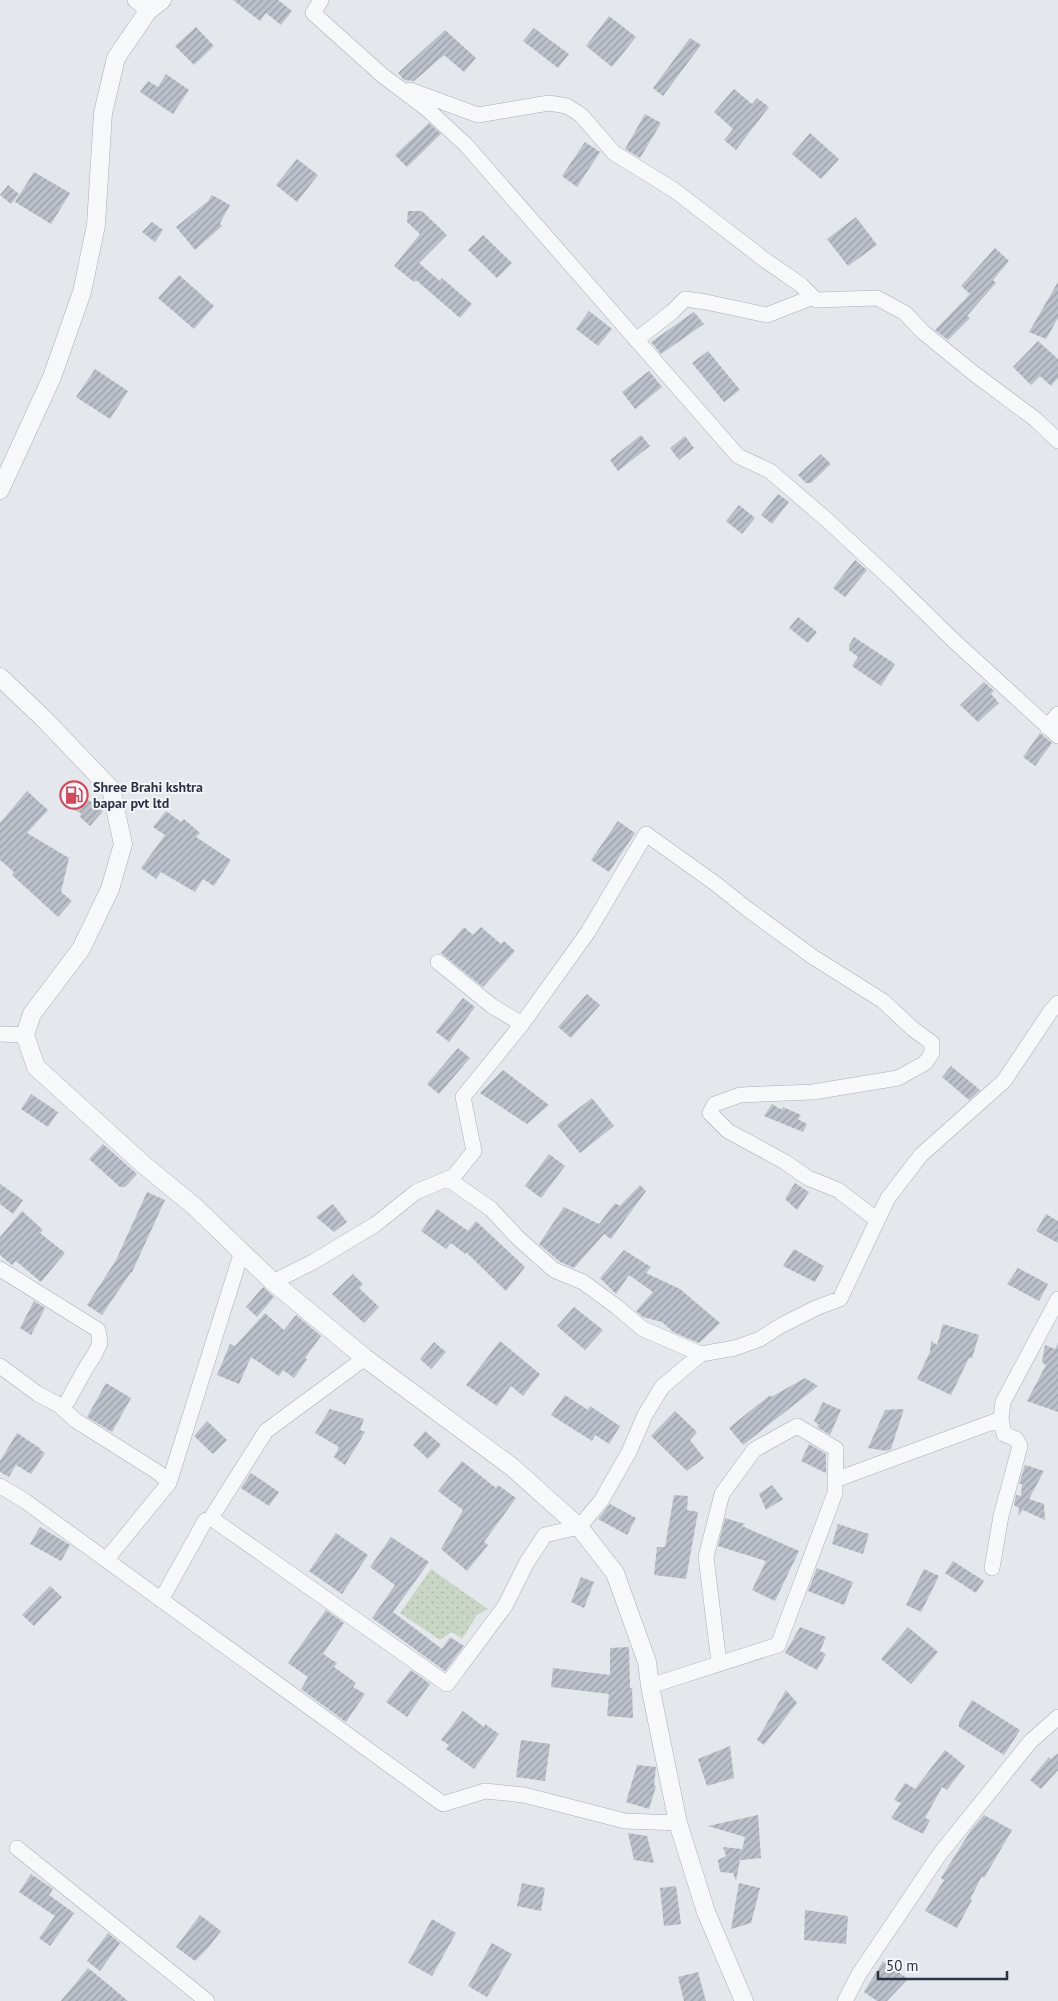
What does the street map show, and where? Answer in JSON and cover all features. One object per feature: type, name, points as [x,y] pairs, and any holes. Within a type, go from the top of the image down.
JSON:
[{"type":"street","points":[[0,490],[52,377],[82,292],[96,225],[103,113],[116,58],[142,6],[162,0]]},
{"type":"street","points":[[321,0],[313,13],[382,75],[426,109],[466,145],[738,456],[770,471],[828,520],[1052,732],[1058,714]]},
{"type":"street","points":[[382,75],[406,88],[478,115],[549,103],[567,106],[582,115],[614,153],[674,190],[765,260],[801,285],[816,300],[877,298],[905,313],[923,332],[972,372],[1035,419],[1058,440]]},
{"type":"street","points":[[636,340],[672,312],[685,299],[766,316],[813,297]]},
{"type":"street","points":[[0,678],[43,718],[111,789],[123,844],[110,890],[81,949],[32,1014],[25,1034],[36,1067],[242,1251],[273,1282],[365,1358],[512,1467],[579,1527],[615,1573],[647,1662],[650,1686],[678,1823],[706,1912],[744,2001]]},
{"type":"street","points":[[273,1282],[314,1262],[376,1224],[416,1192],[454,1176],[474,1151],[463,1097],[522,1024],[588,932],[646,834],[716,884],[813,958],[883,1001],[932,1043],[932,1053],[925,1063],[898,1078],[813,1092],[740,1095],[714,1104],[710,1113],[728,1132],[786,1162],[808,1178],[838,1190],[877,1220]]},
{"type":"street","points":[[438,962],[492,1006],[522,1024]]},
{"type":"street","points":[[211,1518],[447,1684],[505,1606],[527,1562],[545,1535],[579,1527],[602,1501],[629,1452],[645,1415],[662,1387],[701,1354],[735,1348],[760,1339],[782,1325],[818,1307],[840,1299],[888,1198],[922,1155],[1004,1081],[1045,1019],[1058,1003]]},
{"type":"street","points":[[0,1034],[25,1034]]},
{"type":"street","points":[[448,1179],[491,1209],[518,1238],[554,1270],[583,1282],[643,1329],[701,1354]]},
{"type":"street","points":[[106,1560],[169,1483],[242,1251]]},
{"type":"street","points":[[0,1269],[98,1330],[100,1343],[96,1354],[67,1402],[59,1405]]},
{"type":"street","points":[[992,1568],[1003,1508],[1020,1446],[1016,1439],[1004,1434],[1000,1419],[1003,1402],[1058,1299]]},
{"type":"street","points":[[161,1600],[205,1521],[211,1518],[266,1431],[365,1358]]},
{"type":"street","points":[[0,1366],[38,1394],[59,1405],[75,1420],[159,1473],[169,1483]]},
{"type":"street","points":[[835,1480],[1000,1419]]},
{"type":"street","points":[[650,1686],[778,1645],[835,1493],[836,1449],[797,1426],[754,1450],[722,1494],[706,1557],[719,1663]]},
{"type":"street","points":[[0,1486],[24,1501],[442,1804],[485,1791],[524,1796],[626,1821],[678,1823]]},
{"type":"street","points":[[845,2001],[859,1974],[939,1855],[1030,1742],[1058,1717]]},
{"type":"street","points":[[17,1848],[207,2001]]},
{"type":"green space","points":[[431,1569],[488,1609],[477,1615],[462,1639],[452,1632],[440,1640],[400,1613]]},
{"type":"building","points":[[233,0],[278,0],[292,11],[281,25],[266,13],[260,21]]},
{"type":"building","points":[[609,16],[636,37],[612,67],[586,46]]},
{"type":"building","points":[[196,27],[214,46],[194,65],[175,46]]},
{"type":"building","points":[[534,28],[569,54],[558,68],[523,41]]},
{"type":"building","points":[[445,30],[476,58],[464,72],[444,55],[414,81],[404,80],[398,73]]},
{"type":"building","points":[[690,38],[701,45],[663,96],[653,88]]},
{"type":"building","points":[[166,74],[189,90],[173,114],[140,92],[148,81],[158,87]]},
{"type":"building","points":[[734,89],[752,104],[757,98],[769,107],[736,150],[724,140],[733,129],[714,112]]},
{"type":"building","points":[[645,114],[661,123],[640,158],[625,149]]},
{"type":"building","points":[[429,123],[441,134],[407,167],[395,155]]},
{"type":"building","points":[[810,133],[839,159],[821,179],[792,154]]},
{"type":"building","points":[[585,142],[600,152],[577,187],[562,176]]},
{"type":"building","points":[[297,159],[318,175],[297,202],[276,185]]},
{"type":"building","points":[[34,172],[70,193],[51,224],[15,202]]},
{"type":"building","points":[[8,185],[19,194],[11,204],[0,195]]},
{"type":"building","points":[[212,195],[230,205],[220,223],[222,226],[195,250],[176,227],[208,201]]},
{"type":"building","points":[[408,211],[422,211],[447,235],[419,263],[440,281],[442,278],[472,304],[460,318],[416,280],[414,282],[394,266],[420,234],[407,222]]},
{"type":"building","points":[[856,217],[877,245],[848,266],[827,239]]},
{"type":"building","points":[[152,222],[163,230],[155,242],[142,232]]},
{"type":"building","points":[[483,235],[512,263],[497,278],[468,250]]},
{"type":"building","points":[[995,248],[1009,261],[993,280],[996,283],[967,316],[970,318],[948,340],[935,330],[970,294],[961,286]]},
{"type":"building","points":[[179,275],[214,306],[194,329],[158,298]]},
{"type":"building","points":[[1058,282],[1058,318],[1046,339],[1029,332]]},
{"type":"building","points":[[589,311],[612,329],[598,346],[576,329]]},
{"type":"building","points":[[694,312],[704,324],[661,354],[651,342]]},
{"type":"building","points":[[1038,341],[1058,359],[1058,378],[1051,386],[1040,376],[1031,385],[1013,367]]},
{"type":"building","points":[[708,351],[740,390],[724,402],[692,363]]},
{"type":"building","points":[[95,369],[128,391],[110,419],[76,397]]},
{"type":"building","points":[[649,371],[662,387],[635,409],[622,392]]},
{"type":"building","points":[[641,435],[650,446],[618,471],[610,460]]},
{"type":"building","points":[[685,436],[694,448],[679,460],[670,448]]},
{"type":"building","points":[[821,454],[831,464],[811,483],[806,483],[798,475]]},
{"type":"building","points":[[778,494],[789,502],[772,524],[761,515]]},
{"type":"building","points":[[739,505],[755,518],[742,534],[726,521]]},
{"type":"building","points":[[855,560],[867,570],[845,597],[833,588]]},
{"type":"building","points":[[798,617],[817,632],[808,643],[789,628]]},
{"type":"building","points":[[854,637],[895,664],[881,686],[852,666],[858,657],[849,650],[849,645]]},
{"type":"building","points":[[984,682],[994,691],[991,694],[999,703],[978,722],[960,705]]},
{"type":"building","points":[[1040,733],[1052,743],[1035,766],[1023,757]]},
{"type":"building","points":[[27,791],[48,810],[27,833],[69,858],[61,892],[72,901],[58,917],[12,875],[14,872],[0,860],[0,823]]},
{"type":"building","points":[[79,795],[103,811],[90,826],[80,817],[81,813],[72,809]]},
{"type":"building","points":[[166,811],[181,822],[184,819],[200,833],[196,837],[231,860],[214,886],[203,879],[195,892],[161,872],[156,879],[141,868],[165,835],[153,827]]},
{"type":"building","points":[[618,821],[635,833],[609,872],[591,860]]},
{"type":"building","points":[[464,927],[473,935],[481,927],[501,944],[504,941],[515,951],[483,987],[441,953]]},
{"type":"building","points":[[587,994],[600,1005],[571,1038],[558,1027]]},
{"type":"building","points":[[463,998],[475,1007],[449,1042],[436,1032]]},
{"type":"building","points":[[458,1048],[470,1058],[439,1094],[427,1084]]},
{"type":"building","points":[[951,1066],[980,1090],[969,1100],[942,1077]]},
{"type":"building","points":[[503,1070],[549,1105],[527,1124],[480,1093]]},
{"type":"building","points":[[31,1094],[58,1112],[48,1127],[21,1109]]},
{"type":"building","points":[[592,1098],[614,1126],[580,1153],[557,1125]]},
{"type":"building","points":[[772,1104],[782,1110],[783,1107],[801,1115],[798,1119],[807,1124],[803,1132],[764,1116]]},
{"type":"building","points":[[103,1144],[137,1174],[125,1187],[120,1187],[89,1159]]},
{"type":"building","points":[[549,1154],[565,1166],[541,1198],[525,1186]]},
{"type":"building","points":[[795,1183],[809,1192],[797,1210],[785,1199]]},
{"type":"building","points":[[0,1184],[23,1200],[13,1214],[0,1204]]},
{"type":"building","points":[[640,1185],[646,1191],[611,1239],[604,1234],[574,1268],[560,1262],[539,1244],[564,1207],[599,1224],[615,1203],[620,1206]]},
{"type":"building","points":[[147,1192],[165,1200],[132,1272],[102,1315],[87,1305],[116,1260]]},
{"type":"building","points":[[333,1204],[347,1222],[334,1232],[316,1217]]},
{"type":"building","points":[[437,1209],[468,1231],[476,1221],[525,1267],[506,1291],[466,1252],[465,1254],[451,1243],[446,1249],[421,1231]]},
{"type":"building","points":[[22,1211],[43,1230],[40,1233],[65,1253],[41,1282],[16,1261],[12,1265],[0,1255],[0,1237]]},
{"type":"building","points":[[1046,1214],[1058,1221],[1058,1243],[1036,1231]]},
{"type":"building","points":[[794,1249],[824,1266],[815,1282],[783,1266]]},
{"type":"building","points":[[624,1250],[651,1267],[646,1273],[680,1289],[720,1323],[699,1343],[673,1332],[662,1322],[643,1317],[636,1311],[653,1292],[629,1275],[616,1294],[600,1278]]},
{"type":"building","points":[[1018,1268],[1048,1284],[1039,1301],[1007,1284]]},
{"type":"building","points":[[353,1274],[363,1284],[359,1288],[379,1307],[364,1323],[332,1294]]},
{"type":"building","points":[[263,1287],[274,1297],[257,1317],[246,1307]]},
{"type":"building","points":[[34,1301],[45,1308],[31,1335],[20,1328]]},
{"type":"building","points":[[574,1307],[603,1330],[585,1350],[557,1326]]},
{"type":"building","points":[[265,1313],[284,1330],[296,1315],[321,1336],[305,1358],[307,1359],[294,1378],[283,1370],[279,1376],[251,1357],[239,1384],[217,1375],[230,1344],[235,1346]]},
{"type":"building","points":[[943,1324],[979,1335],[972,1358],[969,1358],[951,1395],[917,1379],[930,1352],[931,1341],[937,1345]]},
{"type":"building","points":[[500,1341],[540,1374],[523,1396],[511,1386],[497,1406],[466,1385]]},
{"type":"building","points":[[434,1342],[446,1352],[431,1369],[420,1359]]},
{"type":"building","points":[[1058,1343],[1058,1412],[1027,1401],[1046,1365],[1042,1362],[1045,1345],[1055,1349]]},
{"type":"building","points":[[805,1378],[818,1386],[743,1445],[729,1428],[770,1395],[771,1397]]},
{"type":"building","points":[[106,1383],[131,1398],[112,1432],[87,1417]]},
{"type":"building","points":[[565,1395],[588,1410],[590,1406],[620,1426],[609,1444],[595,1435],[592,1441],[551,1415]]},
{"type":"building","points":[[823,1402],[841,1410],[830,1435],[817,1427],[819,1425],[814,1421]]},
{"type":"building","points":[[330,1409],[364,1419],[360,1430],[365,1432],[345,1465],[334,1457],[339,1447],[315,1433]]},
{"type":"building","points":[[904,1409],[891,1449],[887,1451],[868,1448],[885,1410]]},
{"type":"building","points":[[675,1411],[697,1432],[690,1440],[704,1458],[687,1471],[651,1436]]},
{"type":"building","points":[[207,1421],[227,1440],[213,1454],[194,1436]]},
{"type":"building","points":[[425,1431],[441,1445],[428,1459],[413,1445]]},
{"type":"building","points":[[17,1433],[45,1453],[31,1474],[16,1465],[9,1477],[0,1472],[0,1461]]},
{"type":"building","points":[[809,1444],[826,1454],[826,1473],[801,1461]]},
{"type":"building","points":[[462,1461],[496,1488],[498,1485],[516,1498],[484,1542],[488,1545],[467,1571],[441,1549],[463,1510],[438,1491]]},
{"type":"building","points":[[1025,1465],[1044,1471],[1029,1499],[1044,1504],[1045,1520],[1023,1510],[1018,1516],[1019,1508],[1014,1505],[1016,1495],[1021,1496],[1022,1484],[1019,1484]]},
{"type":"building","points":[[251,1473],[279,1492],[269,1506],[241,1488]]},
{"type":"building","points":[[772,1485],[783,1499],[766,1510],[759,1494]]},
{"type":"building","points":[[674,1495],[688,1496],[687,1510],[698,1512],[686,1579],[654,1575],[657,1547],[665,1547]]},
{"type":"building","points":[[610,1504],[636,1518],[627,1535],[598,1519]]},
{"type":"building","points":[[725,1518],[745,1524],[742,1526],[799,1551],[775,1601],[752,1590],[766,1561],[718,1546]]},
{"type":"building","points":[[838,1524],[869,1534],[863,1554],[832,1544]]},
{"type":"building","points":[[40,1527],[70,1545],[61,1561],[30,1544]]},
{"type":"building","points":[[336,1533],[368,1555],[342,1594],[309,1571]]},
{"type":"building","points":[[391,1537],[429,1562],[393,1612],[442,1649],[450,1637],[464,1646],[445,1671],[372,1618],[395,1585],[370,1567]]},
{"type":"building","points":[[953,1561],[984,1581],[976,1593],[945,1573]]},
{"type":"building","points":[[817,1568],[853,1582],[844,1605],[808,1591]]},
{"type":"building","points":[[924,1569],[939,1576],[921,1612],[906,1605]]},
{"type":"building","points":[[581,1577],[594,1582],[584,1608],[571,1602]]},
{"type":"building","points":[[50,1586],[62,1597],[34,1626],[22,1615]]},
{"type":"building","points":[[326,1610],[344,1623],[323,1654],[337,1663],[334,1667],[356,1683],[353,1687],[365,1694],[346,1722],[301,1689],[308,1677],[288,1663]]},
{"type":"building","points":[[800,1627],[826,1637],[820,1651],[826,1654],[817,1670],[785,1653]]},
{"type":"building","points":[[908,1627],[938,1652],[911,1684],[881,1659]]},
{"type":"building","points":[[629,1647],[633,1718],[607,1716],[609,1694],[551,1687],[553,1668],[610,1675],[610,1648]]},
{"type":"building","points":[[411,1670],[430,1684],[407,1717],[386,1702]]},
{"type":"building","points":[[786,1690],[797,1703],[764,1745],[757,1740]]},
{"type":"building","points":[[972,1700],[1020,1730],[1004,1755],[959,1727],[959,1722]]},
{"type":"building","points":[[463,1711],[484,1727],[485,1724],[499,1734],[474,1769],[446,1749],[449,1745],[441,1740]]},
{"type":"building","points":[[521,1740],[550,1744],[545,1781],[516,1777]]},
{"type":"building","points":[[730,1746],[734,1778],[707,1786],[698,1759]]},
{"type":"building","points":[[945,1750],[965,1766],[947,1790],[942,1787],[925,1818],[930,1820],[923,1834],[891,1818],[901,1803],[894,1800],[905,1783],[915,1789]]},
{"type":"building","points":[[1058,1753],[1058,1770],[1041,1789],[1030,1780],[1049,1757],[1051,1759]]},
{"type":"building","points":[[637,1765],[656,1767],[654,1785],[656,1786],[649,1809],[626,1802]]},
{"type":"building","points":[[758,1815],[761,1858],[740,1860],[745,1837],[708,1826]]},
{"type":"building","points":[[984,1815],[1012,1830],[984,1878],[982,1876],[957,1928],[925,1911],[944,1880],[941,1878],[971,1830]]},
{"type":"building","points":[[628,1833],[647,1836],[654,1863],[634,1860]]},
{"type":"building","points":[[723,1847],[742,1849],[736,1881],[733,1873],[720,1872],[718,1860],[726,1856]]},
{"type":"building","points":[[31,1874],[53,1889],[49,1895],[74,1913],[50,1946],[39,1938],[55,1916],[19,1892]]},
{"type":"building","points":[[522,1883],[545,1888],[541,1911],[517,1906]]},
{"type":"building","points":[[739,1883],[760,1888],[751,1923],[731,1929]]},
{"type":"building","points":[[676,1886],[681,1924],[664,1926],[660,1888]]},
{"type":"building","points":[[805,1910],[848,1916],[846,1944],[804,1940]]},
{"type":"building","points":[[200,1915],[221,1931],[195,1961],[176,1947]]},
{"type":"building","points":[[432,1919],[456,1933],[432,1976],[408,1963]]},
{"type":"building","points":[[108,1933],[120,1943],[100,1971],[87,1961]]},
{"type":"building","points":[[492,1943],[512,1954],[487,1997],[468,1986]]},
{"type":"building","points":[[883,1961],[908,1979],[887,2001],[877,2001],[864,1992]]},
{"type":"building","points":[[88,1968],[109,1985],[128,2001],[61,2001]]},
{"type":"building","points":[[698,1972],[706,2001],[684,2001],[678,1977]]},
{"type":"place","name":"Shree Brahi kshtra bapar pvt ltd","points":[[74,795]]}]
